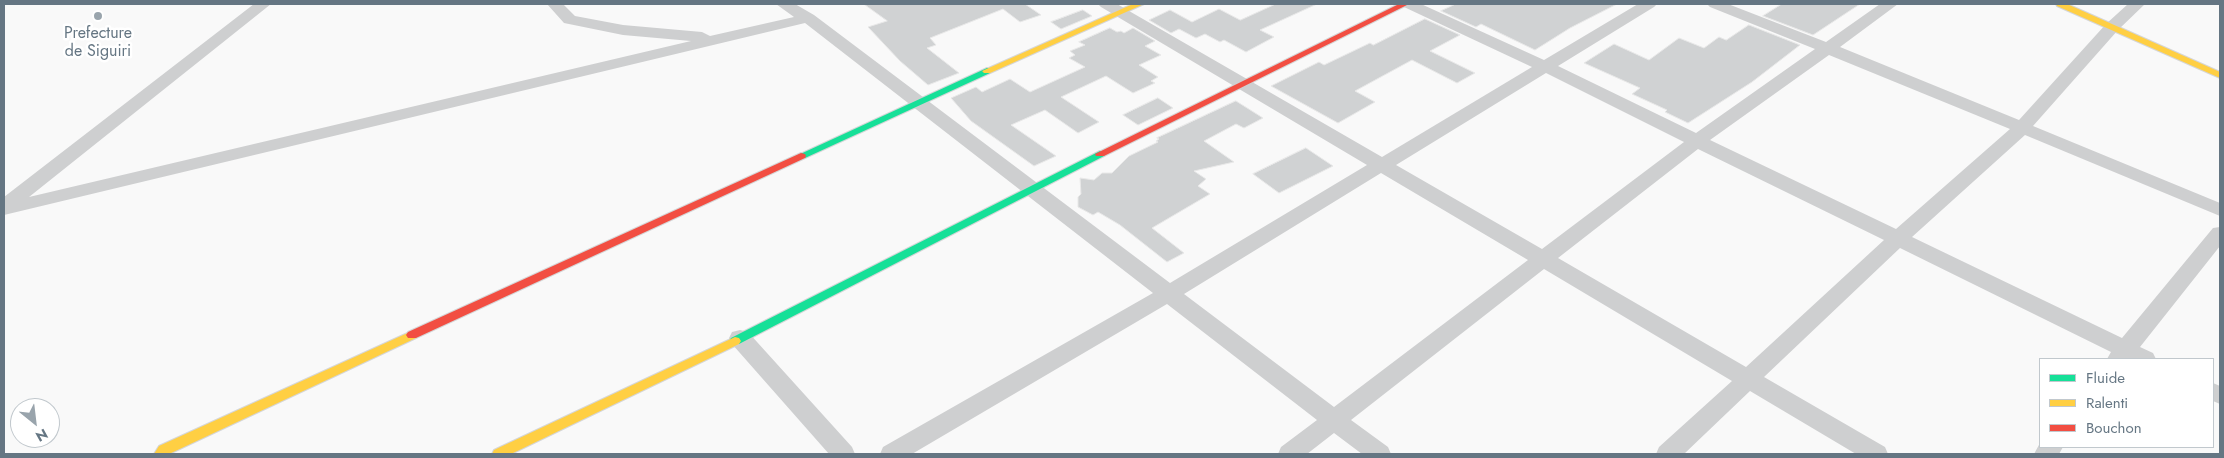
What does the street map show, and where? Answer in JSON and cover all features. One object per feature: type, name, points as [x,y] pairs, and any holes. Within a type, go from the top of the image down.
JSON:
[{"type":"street","points":[[4,208],[263,4]]},
{"type":"street","points":[[555,4],[570,20],[623,30],[719,39]]},
{"type":"street","points":[[786,4],[808,18],[1379,454]]},
{"type":"street","points":[[160,454],[182,442],[918,102],[1113,8],[1140,4]]},
{"type":"street","points":[[500,454],[740,338],[1030,189],[1404,4]]},
{"type":"street","points":[[1409,4],[1698,140],[2121,354],[2140,358]]},
{"type":"street","points":[[892,454],[1167,294],[1649,4]]},
{"type":"street","points":[[1715,4],[1830,48],[2021,129],[2220,210]]},
{"type":"street","points":[[1290,454],[1698,140],[1890,4]]},
{"type":"street","points":[[2060,4],[2220,75]]},
{"type":"street","points":[[1668,454],[1897,239],[2021,129],[2112,27],[2137,4]]},
{"type":"street","points":[[1113,8],[1876,454]]},
{"type":"street","points":[[4,208],[808,18]]},
{"type":"street","points":[[2121,354],[2220,233]]},
{"type":"street","points":[[740,338],[843,454]]},
{"type":"building","points":[[864,4],[1025,4],[1041,15],[1020,22],[1003,9],[930,38],[936,45],[927,48],[959,73],[928,85],[900,61],[868,27],[887,21]]},
{"type":"building","points":[[1276,4],[1317,4],[1260,30],[1274,37],[1246,52],[1224,40],[1220,42],[1205,34],[1196,38],[1179,29],[1171,33],[1149,20],[1170,10],[1192,22],[1219,9],[1240,20]]},
{"type":"building","points":[[1456,4],[1617,4],[1570,28],[1535,50],[1481,24],[1476,27],[1441,11]]},
{"type":"building","points":[[1782,4],[1860,4],[1813,35],[1763,16]]},
{"type":"building","points":[[1083,10],[1092,16],[1061,29],[1051,22]]},
{"type":"building","points":[[1425,19],[1460,35],[1430,51],[1475,73],[1457,83],[1412,60],[1355,91],[1375,102],[1338,123],[1271,86],[1319,62],[1324,65],[1370,43],[1373,45]]},
{"type":"building","points":[[1749,25],[1800,45],[1752,82],[1688,123],[1665,112],[1667,110],[1632,94],[1640,88],[1584,63],[1614,44],[1649,60],[1679,38],[1704,48],[1719,37],[1726,40]]},
{"type":"building","points":[[1110,28],[1124,33],[1133,28],[1155,41],[1145,46],[1161,55],[1139,65],[1158,77],[1151,81],[1155,83],[1133,93],[1106,76],[1061,97],[1099,122],[1078,133],[1045,110],[1011,125],[1056,156],[1034,166],[971,121],[951,98],[976,87],[982,92],[1010,79],[1030,92],[1085,67],[1069,58],[1075,55],[1070,51],[1085,45],[1079,42]]},
{"type":"building","points":[[1158,98],[1173,108],[1138,125],[1123,115]]},
{"type":"building","points":[[1236,101],[1263,118],[1244,128],[1236,124],[1204,141],[1234,162],[1194,171],[1206,179],[1198,186],[1210,194],[1152,228],[1184,253],[1167,262],[1120,225],[1098,212],[1093,215],[1078,207],[1078,197],[1081,194],[1080,178],[1094,180],[1102,173],[1112,173],[1129,156],[1158,142],[1156,141],[1159,139],[1157,138]]},
{"type":"building","points":[[1306,148],[1333,166],[1279,193],[1253,174]]},
{"type":"traffic: fast","points":[[801,156],[987,71]]},
{"type":"traffic: fast","points":[[735,341],[1100,154]]},
{"type":"traffic: slow","points":[[987,71],[1140,4]]},
{"type":"traffic: slow","points":[[2060,4],[2220,75]]},
{"type":"traffic: slow","points":[[161,454],[164,450],[412,335]]},
{"type":"traffic: slow","points":[[499,454],[735,341]]},
{"type":"traffic: jam","points":[[1100,154],[1405,4]]},
{"type":"traffic: jam","points":[[412,335],[801,156]]},
{"type":"place","name":"Prefecture de Siguiri","points":[[98,16]]}]
